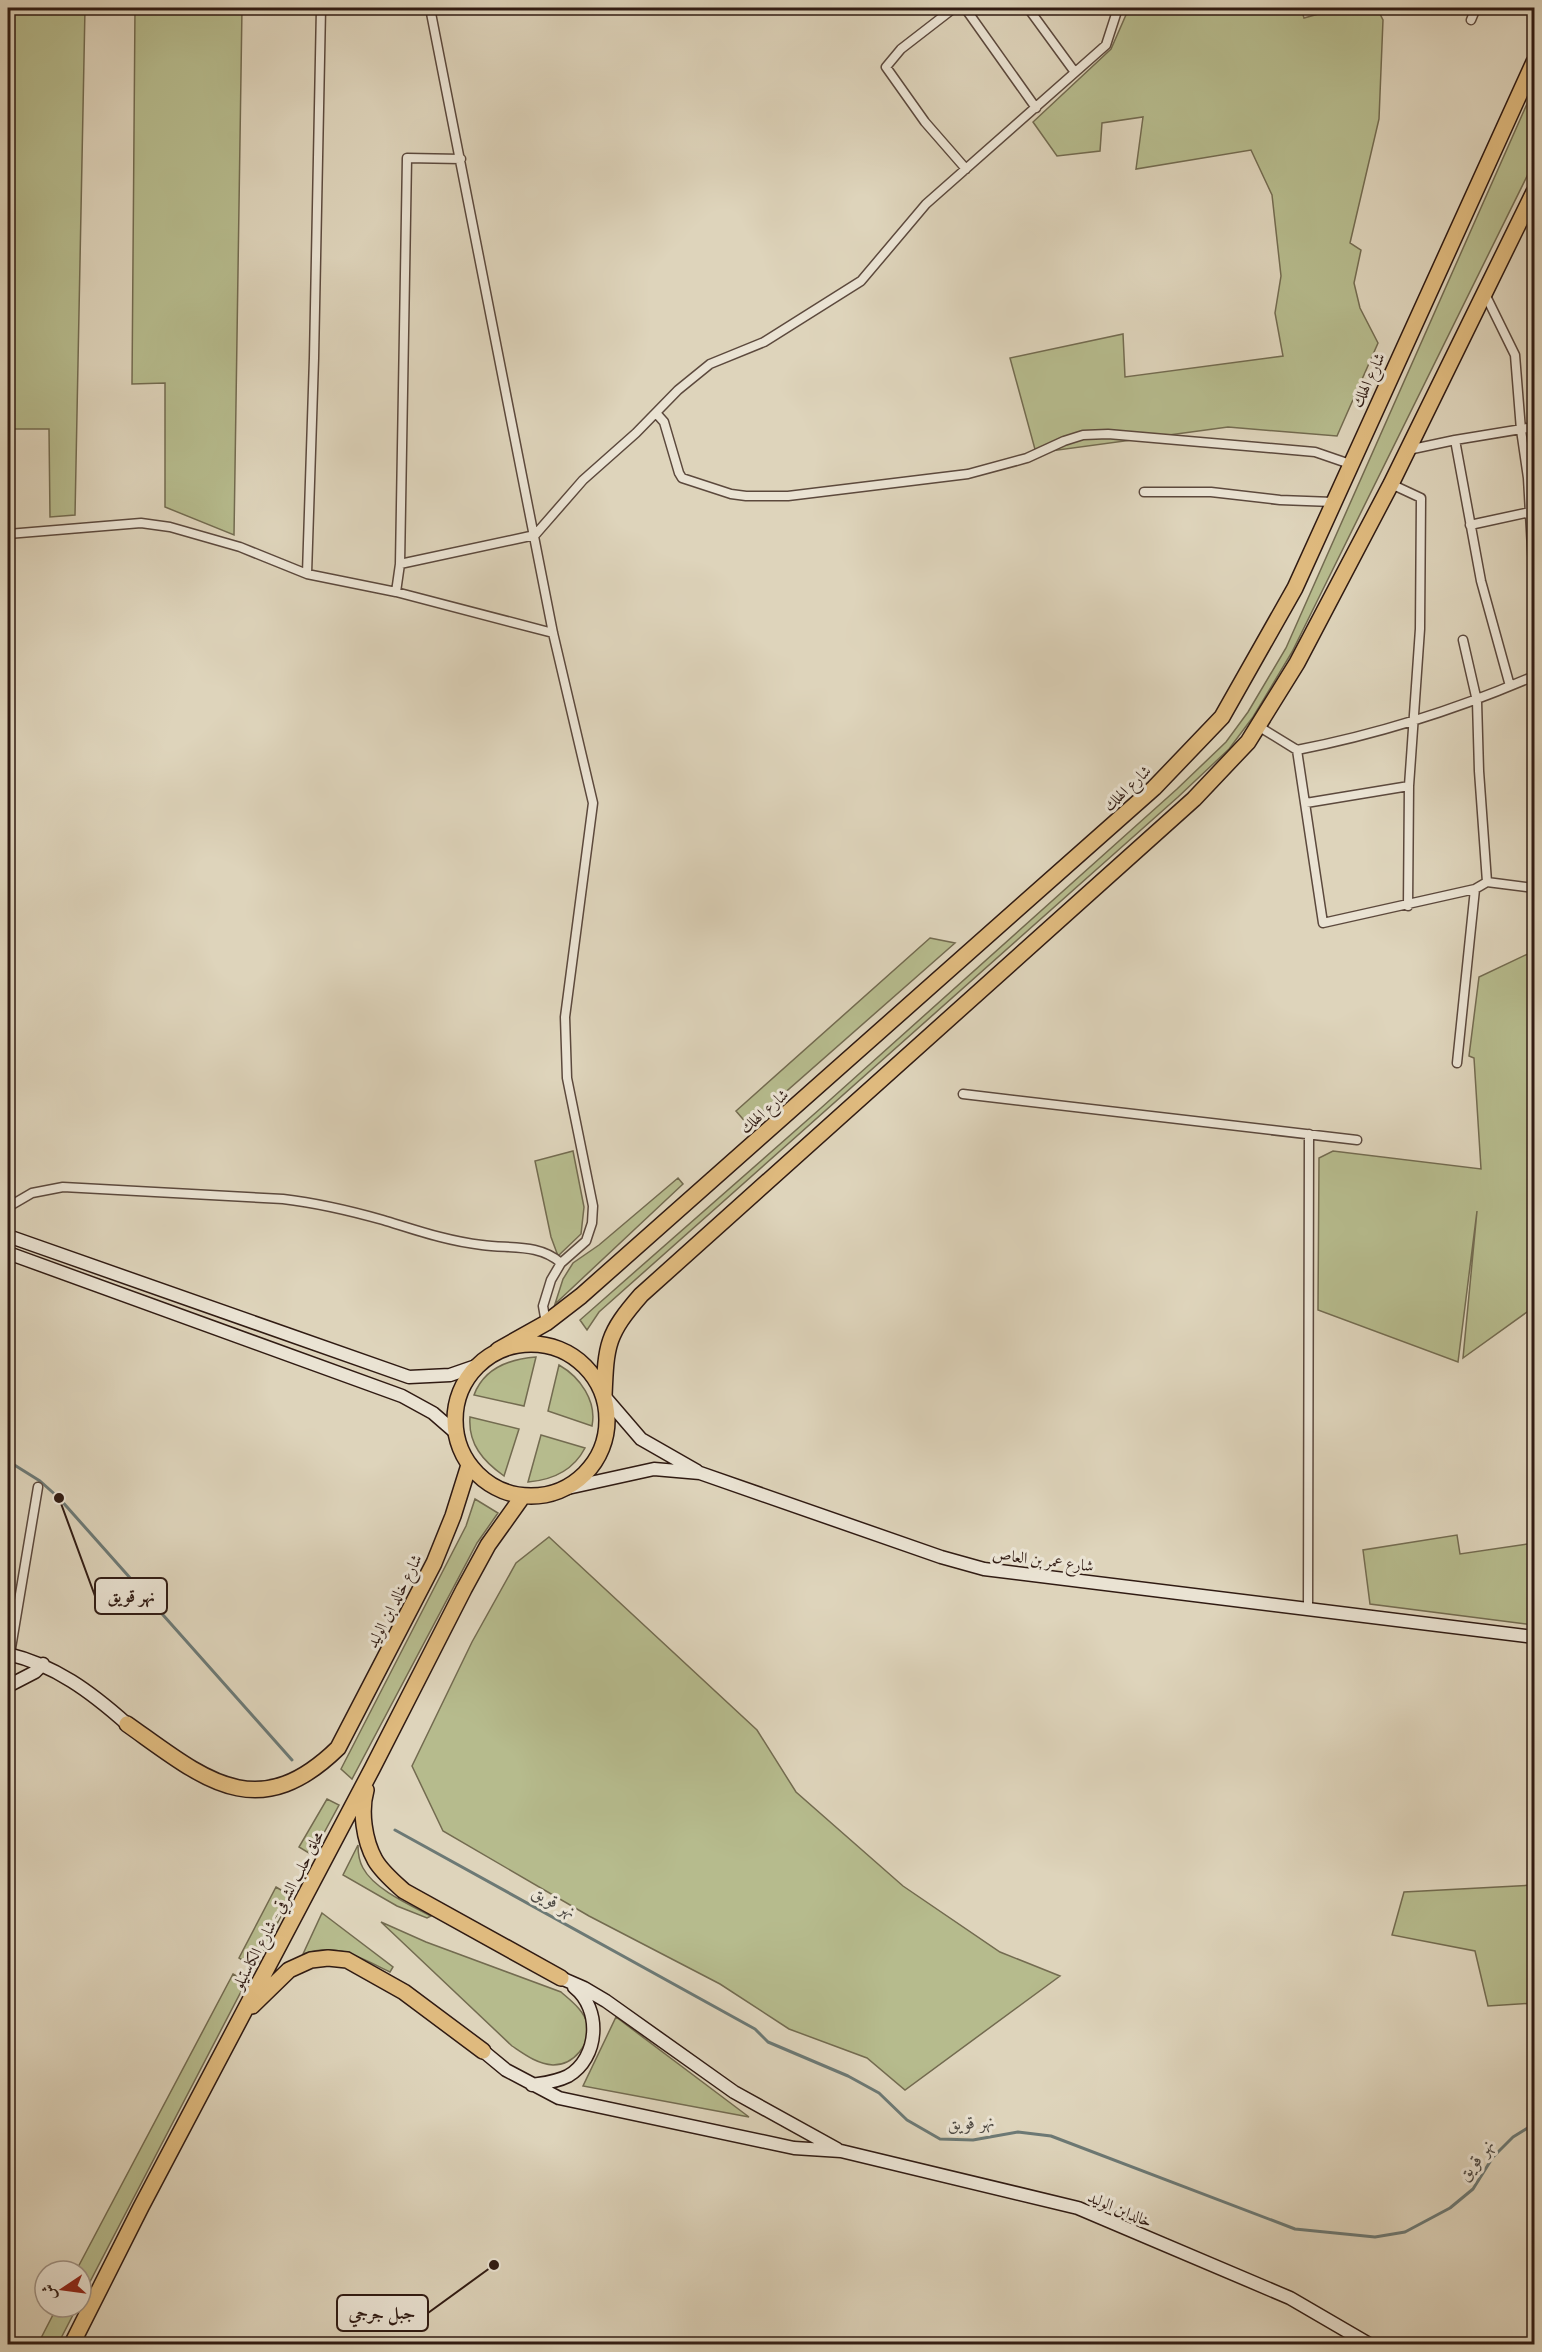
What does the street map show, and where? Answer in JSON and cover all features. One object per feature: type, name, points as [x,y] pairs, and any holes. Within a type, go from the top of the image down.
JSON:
[{"type":"highway","name":"شارع الهلك","points":[[498,1350],[546,1323],[581,1296],[813,1093],[1154,788],[1222,717],[1295,588],[1534,62]]},
{"type":"highway","points":[[604,1396],[591,1373],[572,1355],[549,1345],[523,1343],[498,1350],[476,1366],[465,1380],[458,1397],[454,1415],[462,1453],[469,1465],[488,1483],[512,1494],[543,1496],[563,1489],[582,1477],[596,1460],[605,1440],[607,1418],[604,1396],[605,1366],[609,1339],[619,1320],[641,1295],[1194,799],[1248,742],[1297,663],[1391,484],[1533,200]]},
{"type":"highway","name":"شارع خالد ابن الوليد","points":[[127,1724],[193,1770],[240,1790],[266,1789],[290,1783],[323,1763],[338,1748],[434,1563],[453,1516],[469,1465]]},
{"type":"highway","name":"محلق حلب الشرقي - شارع الكاستيلو","points":[[72,2344],[141,2207],[469,1580],[488,1545],[523,1496]]},
{"type":"highway","points":[[372,1769],[363,1811],[369,1846],[376,1862],[387,1876],[404,1891],[561,1978]]},
{"type":"highway","points":[[242,2016],[290,1970],[311,1960],[347,1959],[404,1992],[483,2051]]},
{"type":"main road","points":[[8,1236],[409,1377],[450,1375],[476,1366]]},
{"type":"main road","points":[[8,1253],[402,1396],[434,1413],[456,1433]]},
{"type":"main road","points":[[604,1396],[641,1439],[700,1473]]},
{"type":"main road","name":"شارع عمر بن العاص","points":[[563,1489],[654,1469],[700,1473],[941,1557],[984,1569],[1534,1637]]},
{"type":"main road","points":[[9,1654],[43,1664],[92,1694],[127,1724]]},
{"type":"main road","points":[[8,1686],[39,1669],[43,1664]]},
{"type":"main road","points":[[531,2085],[552,2083],[570,2075],[584,2061],[592,2044],[594,2024],[589,2005],[577,1989],[561,1978]]},
{"type":"main road","points":[[561,1978],[606,2001],[734,2092],[841,2151]]},
{"type":"main road","points":[[483,2051],[506,2070],[559,2098],[794,2148],[841,2151]]},
{"type":"main road","name":"خالدابن الوليد","points":[[841,2151],[1078,2208],[1290,2298],[1369,2344]]},
{"type":"street","points":[[307,574],[321,8]]},
{"type":"street","points":[[430,8],[535,535],[552,633],[593,803],[565,1017],[567,1078],[593,1206],[592,1223],[586,1241],[561,1263],[551,1280],[543,1306],[546,1323]]},
{"type":"street","points":[[954,8],[902,49],[886,68],[925,122],[966,169]]},
{"type":"street","points":[[965,8],[1036,108]]},
{"type":"street","points":[[1029,8],[1074,71]]},
{"type":"street","points":[[400,564],[535,535],[583,480],[678,390],[710,364],[764,342],[861,281],[926,204],[1106,45],[1118,8]]},
{"type":"street","points":[[1471,20],[1476,8]]},
{"type":"street","points":[[396,592],[400,564],[407,158],[461,159]]},
{"type":"street","points":[[1485,294],[1515,355],[1521,429],[1528,478],[1534,584]]},
{"type":"street","points":[[656,413],[664,422],[682,478],[730,494],[746,496],[788,496],[968,474],[1027,458],[1083,435],[1108,434],[1315,452],[1350,464]]},
{"type":"street","points":[[1408,450],[1534,427]]},
{"type":"street","points":[[1455,440],[1481,581],[1510,687]]},
{"type":"street","points":[[1391,484],[1421,498],[1420,629],[1409,786],[1408,906]]},
{"type":"street","points":[[1144,492],[1211,492],[1280,500],[1333,502]]},
{"type":"street","points":[[1470,525],[1530,512]]},
{"type":"street","points":[[8,534],[141,523],[198,534],[240,547],[307,574],[396,592],[552,633]]},
{"type":"street","points":[[1463,640],[1477,701],[1479,771],[1487,882]]},
{"type":"street","points":[[1258,726],[1297,750],[1348,740],[1415,721],[1477,701],[1534,676]]},
{"type":"street","points":[[1297,750],[1323,923],[1408,906],[1475,889],[1487,882],[1534,888]]},
{"type":"street","points":[[1306,803],[1409,786]]},
{"type":"street","points":[[1457,1064],[1475,889]]},
{"type":"street","points":[[963,1094],[1357,1140]]},
{"type":"street","points":[[1308,1610],[1309,1134]]},
{"type":"street","points":[[8,1207],[32,1193],[63,1187],[284,1199],[313,1203],[382,1220],[450,1240],[485,1246],[537,1249],[550,1254],[561,1263]]},
{"type":"street","points":[[9,1654],[38,1487]]},
{"type":"green space","points":[[8,8],[85,8],[75,515],[50,517],[49,429],[8,429]]},
{"type":"green space","points":[[135,8],[242,8],[234,535],[165,507],[165,383],[132,384]]},
{"type":"green space","points":[[1129,8],[1301,8],[1304,18],[1340,8],[1377,8],[1383,20],[1379,119],[1350,243],[1361,250],[1354,283],[1360,308],[1378,343],[1337,436],[1228,427],[1036,453],[1010,358],[1123,334],[1125,377],[1283,356],[1275,313],[1281,276],[1272,195],[1251,150],[1136,169],[1143,117],[1102,123],[1100,151],[1057,156],[1033,122],[1111,49]]},
{"type":"green space","points":[[1534,88],[1534,162],[1292,652],[1253,717],[1229,749],[1178,797],[599,1312],[587,1330],[580,1320],[821,1108],[1177,789],[1226,742],[1248,712],[1286,648]]},
{"type":"green space","points":[[930,938],[955,943],[748,1125],[736,1111]]},
{"type":"green space","points":[[1534,951],[1534,1307],[1463,1358],[1477,1211],[1458,1362],[1318,1310],[1319,1158],[1333,1151],[1481,1169],[1474,1058],[1469,1056],[1479,977]]},
{"type":"green space","points":[[573,1151],[584,1207],[581,1234],[558,1256],[551,1237],[535,1161]]},
{"type":"green space","points":[[678,1178],[683,1184],[555,1304],[563,1279],[573,1263],[599,1245]]},
{"type":"green space","points":[[536,1357],[524,1406],[474,1395],[484,1378],[499,1367],[517,1360]]},
{"type":"green space","points":[[559,1365],[574,1376],[585,1391],[592,1408],[592,1426],[548,1411]]},
{"type":"green space","points":[[470,1417],[519,1429],[504,1476],[478,1451],[472,1436]]},
{"type":"green space","points":[[541,1435],[585,1448],[575,1463],[561,1473],[546,1479],[528,1482]]},
{"type":"green space","points":[[475,1499],[498,1513],[477,1543],[352,1779],[341,1769],[466,1526]]},
{"type":"green space","points":[[1457,1535],[1460,1554],[1534,1543],[1534,1625],[1370,1604],[1363,1550]]},
{"type":"green space","points":[[549,1537],[757,1730],[796,1792],[903,1886],[1000,1952],[1060,1976],[905,2090],[867,2058],[789,2029],[720,1984],[589,1916],[443,1831],[412,1766],[472,1642],[516,1563]]},
{"type":"green space","points":[[327,1799],[339,1805],[312,1855],[299,1847]]},
{"type":"green space","points":[[358,1845],[362,1865],[375,1883],[393,1896],[431,1916],[427,1918],[397,1906],[343,1875]]},
{"type":"green space","points":[[1534,1885],[1534,2003],[1488,2006],[1475,1951],[1392,1935],[1404,1892]]},
{"type":"green space","points":[[276,1887],[291,1896],[255,1968],[239,1958]]},
{"type":"green space","points":[[322,1913],[393,1967],[390,1972],[338,1950],[303,1954]]},
{"type":"green space","points":[[381,1922],[426,1942],[561,1992],[577,2006],[586,2019],[588,2032],[584,2046],[574,2057],[561,2064],[547,2064],[526,2055],[512,2046]]},
{"type":"green space","points":[[233,1974],[246,1982],[93,2276],[93,2259],[82,2259]]},
{"type":"green space","points":[[616,2017],[749,2117],[583,2086]]},
{"type":"green space","points":[[51,2319],[71,2319],[58,2344],[38,2344]]},
{"type":"waterway","name":"نهر قويق","points":[[8,1461],[40,1481],[59,1498],[292,1760]]},
{"type":"waterway","name":"نهر قويق","points":[[395,1830],[755,2029],[768,2042],[848,2076],[879,2093],[907,2120],[940,2139],[973,2140],[1018,2132],[1051,2136],[1295,2229],[1375,2237],[1405,2232],[1450,2208],[1473,2189],[1493,2157],[1513,2137],[1534,2124]]},
{"type":"place","name":"نهر قويق","points":[[59,1498]]},
{"type":"place","name":"جبل جرجي","points":[[494,2265]]}]
